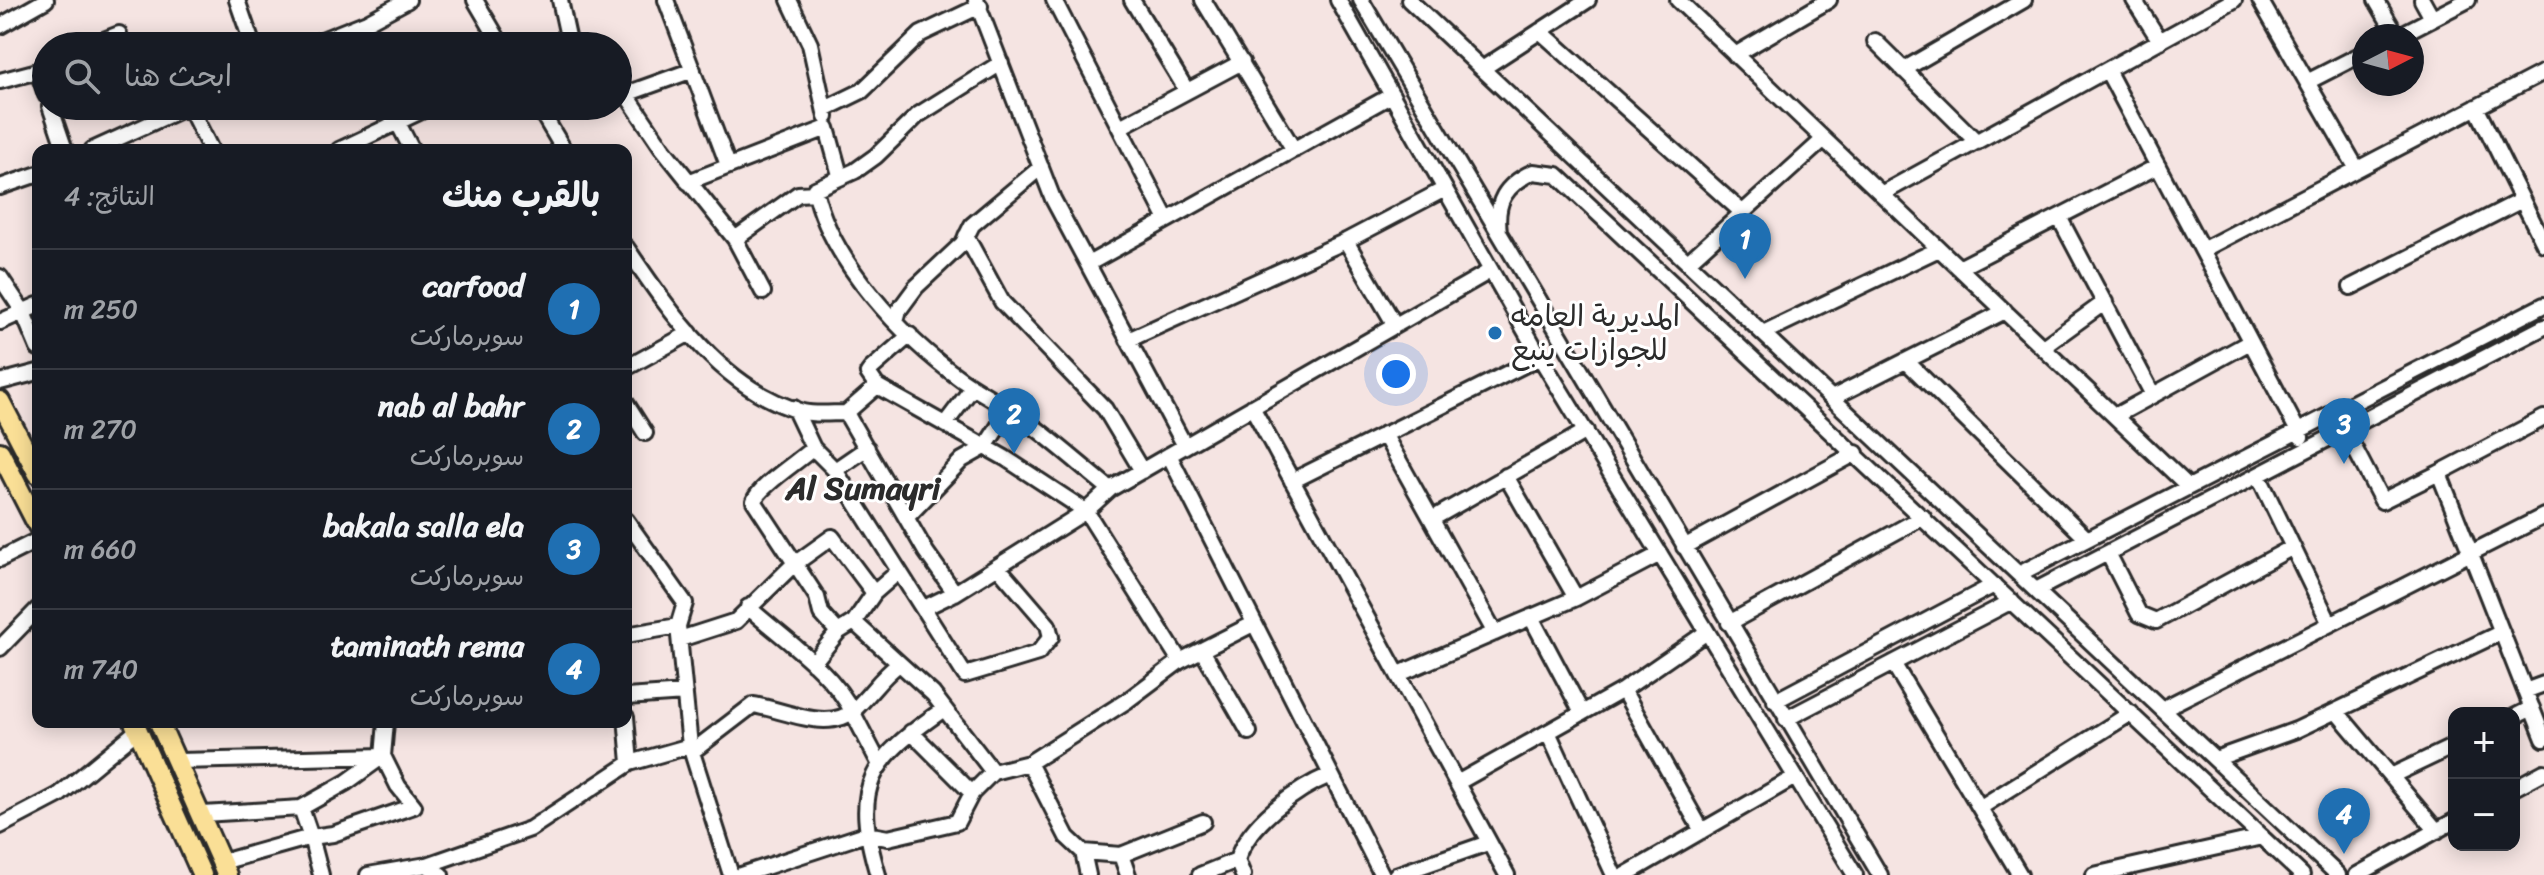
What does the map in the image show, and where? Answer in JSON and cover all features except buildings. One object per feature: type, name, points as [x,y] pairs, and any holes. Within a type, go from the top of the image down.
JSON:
[{"type":"main road","points":[[0,401],[32,462]]},
{"type":"main road","points":[[0,452],[32,514]]},
{"type":"main road","points":[[137,728],[197,874],[224,868],[203,814],[162,728]]},
{"type":"street","points":[[0,26],[46,0]]},
{"type":"street","points":[[237,0],[248,32]]},
{"type":"street","points":[[342,32],[408,0]]},
{"type":"street","points":[[475,0],[494,32]]},
{"type":"street","points":[[560,0],[567,32]]},
{"type":"street","points":[[666,0],[728,165]]},
{"type":"street","points":[[789,0],[810,44],[840,175]]},
{"type":"street","points":[[1054,0],[1167,220]]},
{"type":"street","points":[[1132,0],[1187,91]]},
{"type":"street","points":[[1203,0],[1294,150]]},
{"type":"street","points":[[1338,0],[1540,357],[1855,875]]},
{"type":"street","points":[[1361,0],[1880,875]]},
{"type":"street","points":[[1482,69],[1588,0]]},
{"type":"street","points":[[1678,0],[2189,487]]},
{"type":"street","points":[[1735,55],[1829,0]]},
{"type":"street","points":[[1903,70],[2024,0]]},
{"type":"street","points":[[2134,0],[2160,41]]},
{"type":"street","points":[[1881,194],[2234,0]]},
{"type":"street","points":[[2260,0],[2357,169]]},
{"type":"street","points":[[2376,0],[2390,24]]},
{"type":"street","points":[[2422,0],[2432,18]]},
{"type":"street","points":[[2420,24],[2468,0]]},
{"type":"street","points":[[1412,1],[2338,875]]},
{"type":"street","points":[[827,108],[862,91],[921,34],[978,3],[1053,199],[1185,446]]},
{"type":"street","points":[[1540,31],[1743,213]]},
{"type":"street","points":[[1875,41],[1977,142]]},
{"type":"street","points":[[2307,82],[2352,59]]},
{"type":"street","points":[[1120,127],[1242,62]]},
{"type":"street","points":[[1001,63],[918,115],[876,156],[855,171],[840,175],[815,189],[816,193],[841,254],[896,321],[973,387],[1009,410],[1110,489]]},
{"type":"street","points":[[632,92],[693,70]]},
{"type":"street","points":[[2107,70],[2307,450]]},
{"type":"street","points":[[0,81],[32,71]]},
{"type":"street","points":[[2202,250],[2544,72]]},
{"type":"street","points":[[1088,264],[1392,95]]},
{"type":"street","points":[[2476,107],[2544,244]]},
{"type":"street","points":[[632,109],[735,239],[763,292]]},
{"type":"street","points":[[55,120],[63,144]]},
{"type":"street","points":[[106,144],[158,120]]},
{"type":"street","points":[[196,120],[208,144]]},
{"type":"street","points":[[352,144],[404,120]]},
{"type":"street","points":[[550,120],[561,144]]},
{"type":"street","points":[[398,123],[409,144]]},
{"type":"street","points":[[688,182],[827,128]]},
{"type":"street","points":[[1688,262],[1824,139]]},
{"type":"street","points":[[1959,268],[2158,166]]},
{"type":"street","points":[[896,321],[899,310],[916,287],[966,236],[972,225],[1041,167]]},
{"type":"street","points":[[1499,232],[1497,216],[1506,190],[1533,172],[1557,175],[2302,875]]},
{"type":"street","points":[[0,187],[32,176]]},
{"type":"street","points":[[1128,340],[1346,241],[1443,190]]},
{"type":"street","points":[[735,239],[798,194],[816,193]]},
{"type":"street","points":[[2351,287],[2522,200]]},
{"type":"street","points":[[2059,217],[2153,395]]},
{"type":"street","points":[[966,236],[1002,302],[1105,409],[1142,471]]},
{"type":"street","points":[[1346,241],[1395,325]]},
{"type":"street","points":[[1763,333],[1939,249]]},
{"type":"street","points":[[632,256],[678,322],[753,392],[804,412],[846,413],[877,386]]},
{"type":"street","points":[[924,608],[955,593],[1086,511],[1110,489],[1490,271]]},
{"type":"street","points":[[0,277],[22,310],[32,334]]},
{"type":"street","points":[[2043,347],[2105,302]]},
{"type":"street","points":[[2019,574],[2544,305]]},
{"type":"street","points":[[0,322],[32,307]]},
{"type":"street","points":[[1832,398],[2005,311]]},
{"type":"street","points":[[2036,590],[2542,332]]},
{"type":"street","points":[[632,365],[690,333]]},
{"type":"street","points":[[910,335],[868,373],[877,386],[985,447],[1086,511],[1180,661]]},
{"type":"street","points":[[2115,416],[2250,342]]},
{"type":"street","points":[[1292,481],[1540,357]]},
{"type":"street","points":[[1906,361],[2087,539]]},
{"type":"street","points":[[0,382],[32,374]]},
{"type":"street","points":[[945,424],[973,387]]},
{"type":"street","points":[[1252,407],[1507,875]]},
{"type":"street","points":[[794,408],[813,448],[835,470],[965,675],[1038,653],[1051,637],[1048,625],[998,567]]},
{"type":"street","points":[[908,516],[962,460],[985,447],[1009,410]]},
{"type":"street","points":[[632,412],[645,433]]},
{"type":"street","points":[[846,413],[926,552],[955,593]]},
{"type":"street","points":[[2345,430],[2382,501],[2544,418]]},
{"type":"street","points":[[1432,519],[1586,431]]},
{"type":"street","points":[[1384,434],[1495,633]]},
{"type":"street","points":[[813,448],[790,470],[757,493],[754,501],[793,565],[817,597],[821,613],[838,632]]},
{"type":"street","points":[[835,470],[867,448]]},
{"type":"street","points":[[1684,547],[1856,453]]},
{"type":"street","points":[[1169,455],[1382,875]]},
{"type":"street","points":[[2439,473],[2544,739]]},
{"type":"street","points":[[2258,475],[2330,624]]},
{"type":"street","points":[[1506,476],[1576,598]]},
{"type":"street","points":[[2162,709],[2544,516]]},
{"type":"street","points":[[1729,623],[1923,517]]},
{"type":"street","points":[[632,530],[685,603],[679,632],[692,748],[731,875]]},
{"type":"street","points":[[632,635],[679,632],[736,621],[793,565],[832,537],[874,593]]},
{"type":"street","points":[[0,559],[32,543]]},
{"type":"street","points":[[2108,553],[2139,614],[2156,621],[2293,547]]},
{"type":"street","points":[[1399,674],[1576,598],[1660,554]]},
{"type":"street","points":[[813,663],[838,632],[854,622],[874,593],[898,572]]},
{"type":"street","points":[[1775,701],[1994,585]]},
{"type":"street","points":[[1786,719],[2012,601]]},
{"type":"street","points":[[748,607],[813,663],[853,712],[879,763]]},
{"type":"street","points":[[0,648],[32,615]]},
{"type":"street","points":[[1531,617],[1582,713]]},
{"type":"street","points":[[854,622],[944,709],[993,772]]},
{"type":"street","points":[[741,875],[866,834],[888,838],[957,822],[972,793],[993,772],[1029,763],[1128,700],[1180,661],[1253,624]]},
{"type":"street","points":[[1457,783],[1623,690],[1707,632]]},
{"type":"street","points":[[2215,759],[2336,711],[2502,632]]},
{"type":"street","points":[[1202,650],[1249,732]]},
{"type":"street","points":[[1893,663],[2020,875]]},
{"type":"street","points":[[368,875],[421,870],[530,829],[630,763],[692,748],[753,705],[780,708],[817,721],[853,712],[883,675],[899,664]]},
{"type":"street","points":[[2525,691],[2544,684]]},
{"type":"street","points":[[1623,690],[1702,831]]},
{"type":"street","points":[[632,697],[685,693]]},
{"type":"street","points":[[2520,714],[2532,708]]},
{"type":"street","points":[[878,875],[866,834],[867,785],[879,763],[911,732],[944,709]]},
{"type":"street","points":[[2336,711],[2437,831]]},
{"type":"street","points":[[1981,807],[2131,713]]},
{"type":"street","points":[[0,826],[59,795],[134,728]]},
{"type":"street","points":[[224,868],[311,837],[333,834],[414,806],[398,786],[383,756],[385,728]]},
{"type":"street","points":[[627,728],[630,763]]},
{"type":"street","points":[[911,732],[972,793]]},
{"type":"street","points":[[1548,732],[1614,875]]},
{"type":"street","points":[[2391,776],[2448,749]]},
{"type":"street","points":[[179,761],[383,756]]},
{"type":"street","points":[[203,814],[301,808],[347,782],[383,756]]},
{"type":"street","points":[[1029,763],[1067,837],[1083,852],[1088,875]]},
{"type":"street","points":[[2520,785],[2544,772]]},
{"type":"street","points":[[1243,875],[1237,860],[1242,843],[1286,802],[1312,782],[1330,775]]},
{"type":"street","points":[[1625,875],[1795,777]]},
{"type":"street","points":[[301,808],[321,875]]},
{"type":"street","points":[[1083,852],[1121,855],[1203,822]]},
{"type":"street","points":[[2357,875],[2448,825]]},
{"type":"street","points":[[2094,875],[2262,837]]},
{"type":"street","points":[[1396,875],[1488,843]]},
{"type":"street","points":[[1121,855],[1128,875]]},
{"type":"street","points":[[2165,859],[2170,875]]},
{"type":"street","points":[[1200,875],[1237,860]]},
{"type":"street","points":[[421,870],[441,875]]},
{"type":"place","name":"carfood","points":[[1745,279]]},
{"type":"place","name":"المديرية العامه للجوازات ينبع","points":[[1495,333]]},
{"type":"place","name":"nab al bahr","points":[[1014,454]]},
{"type":"place","name":"bakala salla ela","points":[[2344,464]]},
{"type":"place","name":"taminath rema","points":[[2344,854]]},
{"type":"district","name":"Al Sumayri","points":[[863,488]]}]
